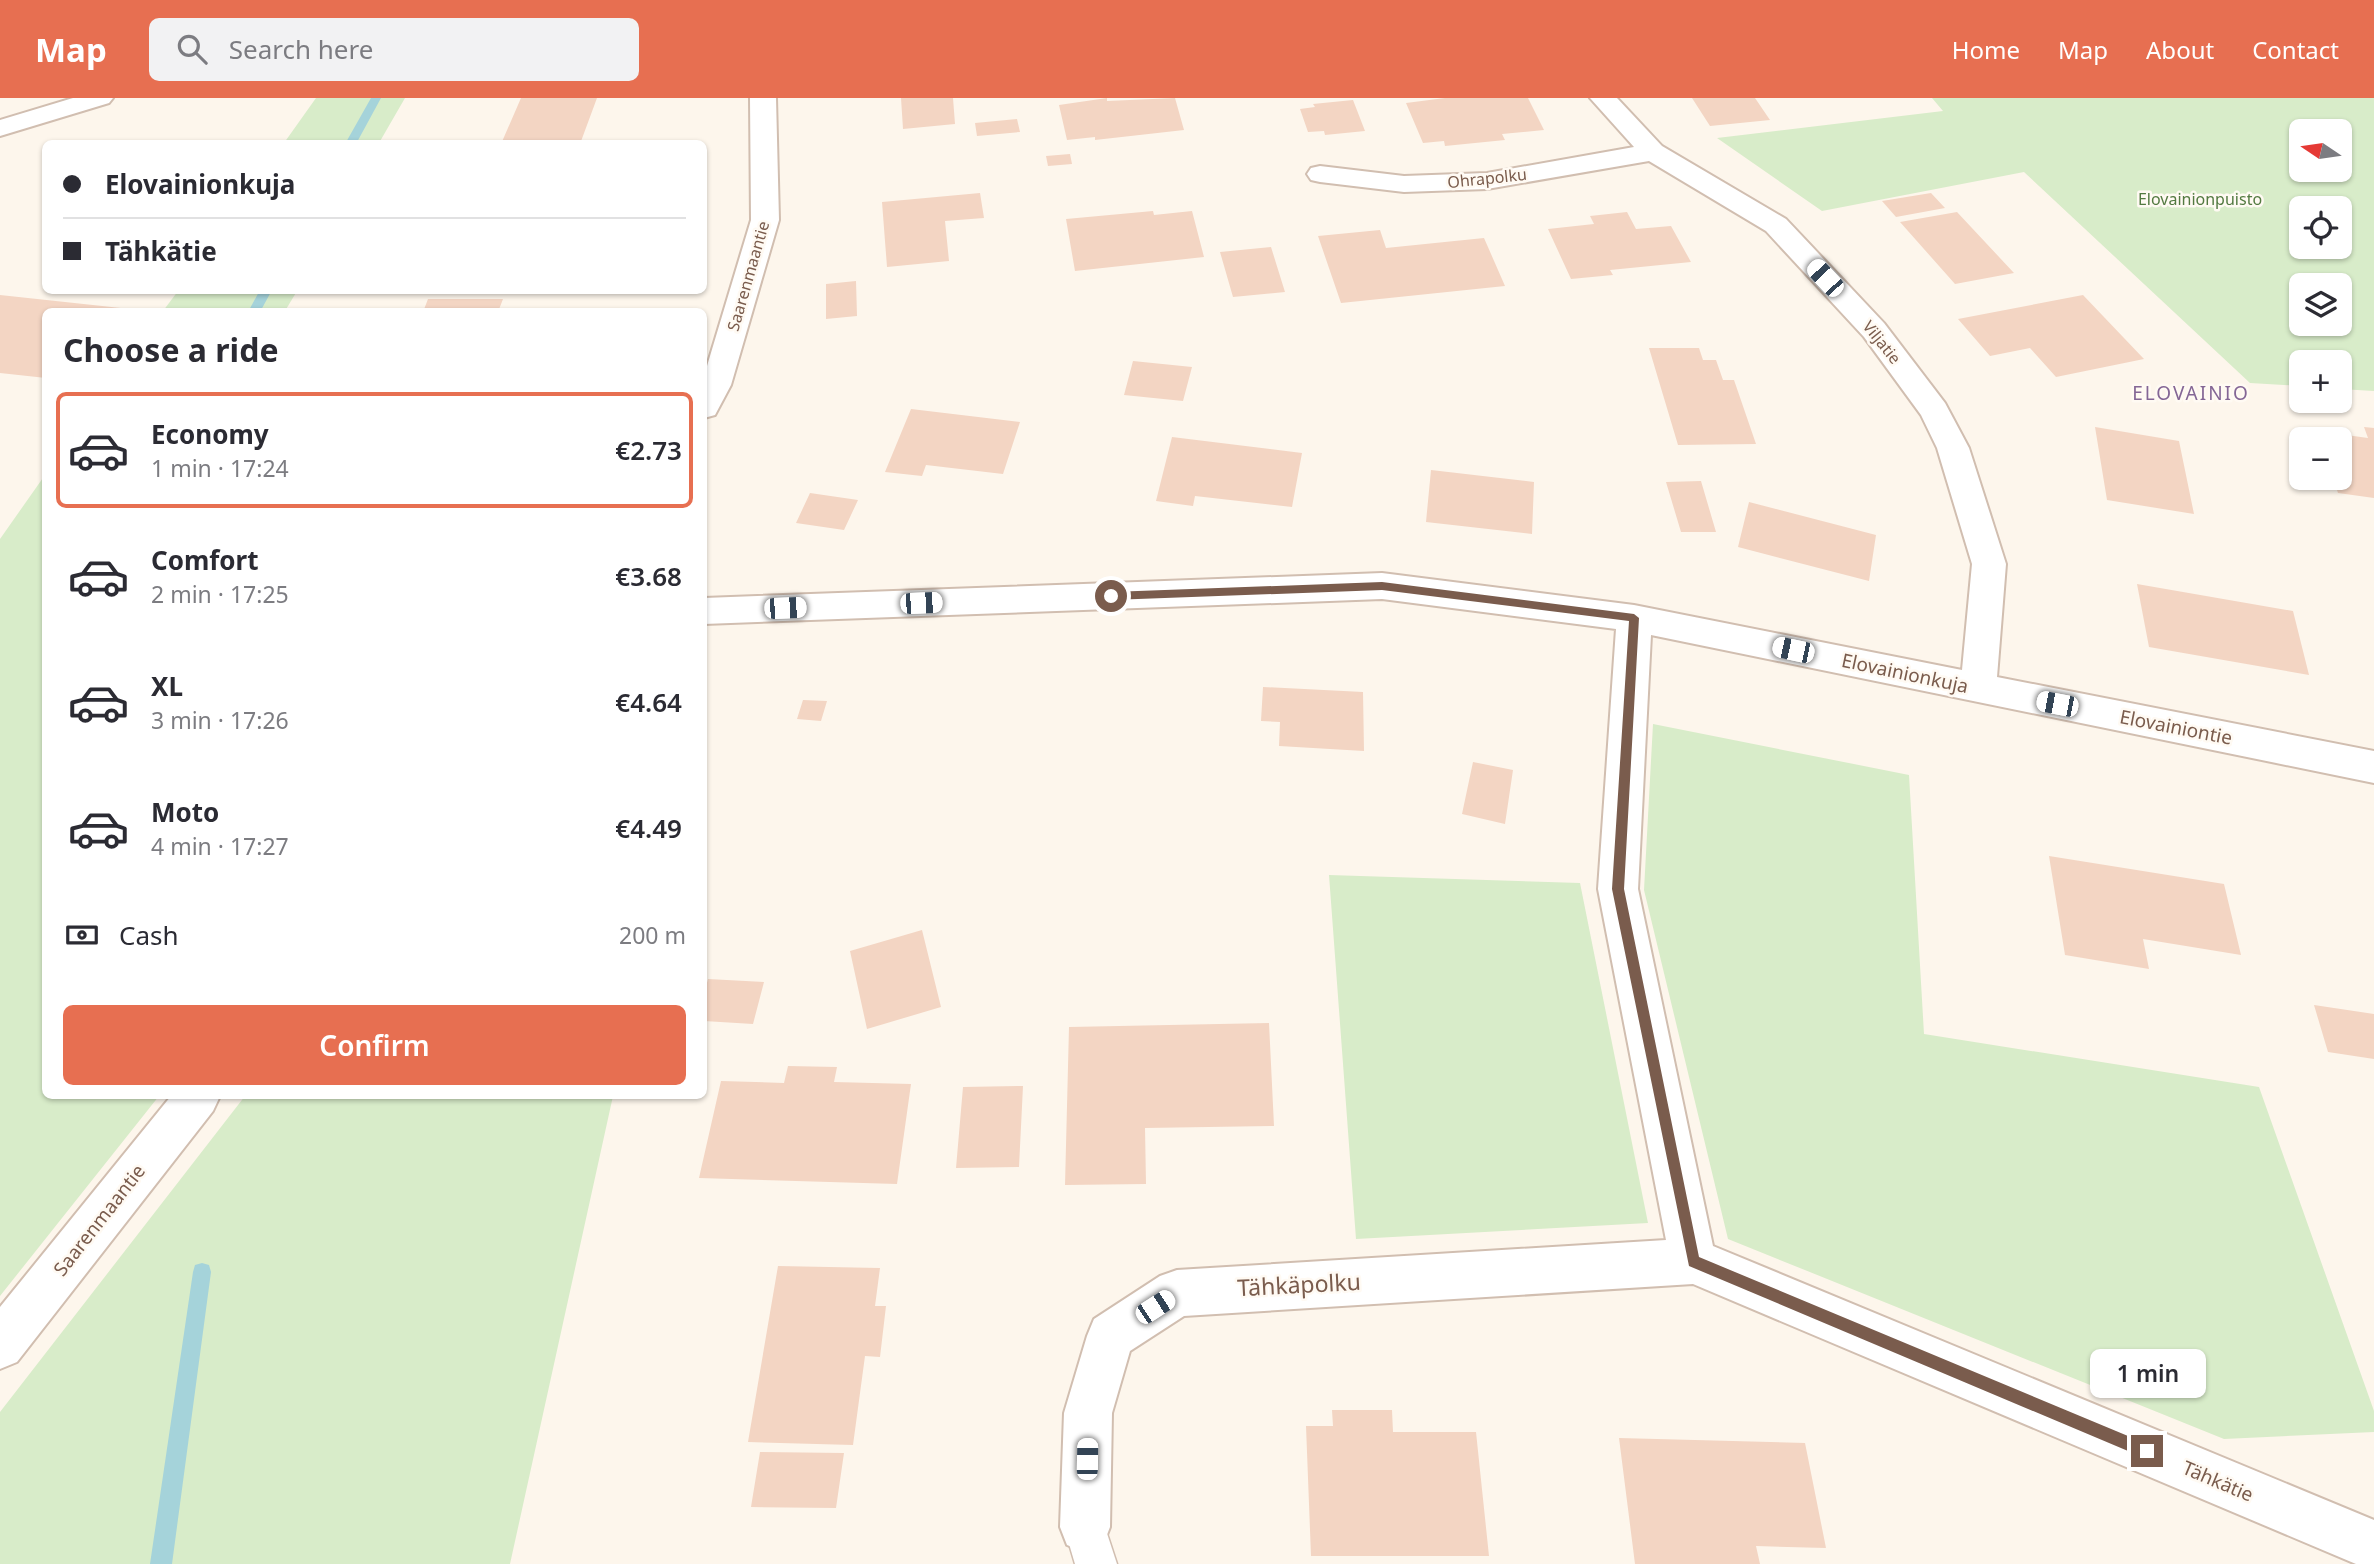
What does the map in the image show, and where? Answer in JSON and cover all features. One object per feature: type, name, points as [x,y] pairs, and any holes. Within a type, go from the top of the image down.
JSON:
[{"type":"street","points":[[0,128],[100,98]]},
{"type":"street","name":"Saarenmaantie","points":[[707,402],[716,385],[765,220],[763,98]]},
{"type":"street","name":"Viljatie","points":[[1603,98],[1653,152],[1776,225],[1874,330],[1934,411],[1953,448],[1989,564],[1978,688]]},
{"type":"street","name":"Ohrapolku","points":[[1320,174],[1404,184],[1487,181],[1653,152]]},
{"type":"street","name":"Elovainionkuja","points":[[707,611],[1382,586],[1634,618],[1978,688]]},
{"type":"street","points":[[1634,618],[1618,889],[1693,1261]]},
{"type":"street","name":"Elovainiontie","points":[[1978,688],[2374,766]]},
{"type":"street","name":"Saarenmaantie","points":[[0,1345],[196,1099]]},
{"type":"street","name":"Tähkäpolku","points":[[1090,1545],[1088,1413],[1111,1336],[1177,1293],[1693,1261]]},
{"type":"street","name":"Tähkätie","points":[[1693,1261],[2374,1546]]},
{"type":"green space","points":[[316,98],[405,98],[381,140],[286,140]]},
{"type":"green space","name":"Elovainionpuisto","points":[[1932,98],[2374,98],[2374,391],[2352,390],[2352,350],[2289,350],[2289,385],[2250,383],[2024,172],[1822,211],[1717,138],[1943,111]]},
{"type":"green space","points":[[176,294],[295,294],[287,308],[165,308]]},
{"type":"green space","points":[[42,479],[42,1099],[157,1099],[0,1296],[0,539]]},
{"type":"green space","points":[[1653,724],[1909,775],[1924,1034],[2259,1087],[2374,1411],[2374,1432],[2224,1439],[1728,1239],[1644,890]]},
{"type":"green space","points":[[1329,875],[1580,883],[1648,1223],[1356,1239]]},
{"type":"green space","points":[[243,1099],[612,1099],[510,1564],[0,1564],[0,1412]]},
{"type":"building","points":[[521,98],[597,98],[581,140],[503,140]]},
{"type":"building","points":[[901,98],[953,98],[955,124],[903,129]]},
{"type":"building","points":[[1107,98],[1107,101],[1175,98],[1184,130],[1095,140],[1095,137],[1067,140],[1059,105]]},
{"type":"building","points":[[1445,98],[1528,98],[1544,130],[1502,134],[1505,140],[1445,146],[1444,141],[1423,143],[1406,103]]},
{"type":"building","points":[[1692,98],[1755,98],[1770,120],[1710,126]]},
{"type":"building","points":[[1353,100],[1365,131],[1325,135],[1324,131],[1308,132],[1300,109],[1315,107],[1313,104]]},
{"type":"building","points":[[1017,119],[1020,132],[977,136],[975,123]]},
{"type":"building","points":[[1070,154],[1072,164],[1048,166],[1046,156]]},
{"type":"building","points":[[980,193],[984,218],[945,221],[949,261],[887,267],[882,202]]},
{"type":"building","points":[[1931,193],[1945,208],[1896,217],[1882,201]]},
{"type":"building","points":[[1153,211],[1154,215],[1192,211],[1204,257],[1075,271],[1066,219]]},
{"type":"building","points":[[1627,212],[1636,229],[1671,226],[1691,262],[1610,270],[1613,275],[1571,279],[1548,229],[1594,224],[1590,216]]},
{"type":"building","points":[[1957,212],[2014,273],[1955,284],[1900,222]]},
{"type":"building","points":[[1380,230],[1386,248],[1484,238],[1505,286],[1341,303],[1318,236]]},
{"type":"building","points":[[1271,247],[1285,292],[1233,297],[1220,252]]},
{"type":"building","points":[[856,281],[857,316],[826,319],[826,284]]},
{"type":"building","points":[[0,295],[121,308],[42,308],[42,378],[0,373]]},
{"type":"building","points":[[2083,295],[2144,359],[2056,377],[2030,348],[1990,356],[1958,319]]},
{"type":"building","points":[[428,299],[503,299],[500,308],[425,308]]},
{"type":"building","points":[[1649,348],[1699,348],[1703,360],[1716,360],[1723,380],[1734,380],[1756,444],[1678,445]]},
{"type":"building","points":[[1133,361],[1192,367],[1183,401],[1124,395]]},
{"type":"building","points":[[911,409],[1020,422],[1003,474],[926,465],[922,476],[885,472]]},
{"type":"building","points":[[2095,427],[2179,441],[2194,514],[2107,500]]},
{"type":"building","points":[[2364,427],[2374,428],[2374,498],[2338,493],[2337,490],[2352,490],[2352,436],[2368,438]]},
{"type":"building","points":[[1172,437],[1302,453],[1292,507],[1195,496],[1193,506],[1156,501]]},
{"type":"building","points":[[1431,470],[1534,482],[1532,534],[1426,522]]},
{"type":"building","points":[[1701,481],[1716,532],[1681,532],[1666,482]]},
{"type":"building","points":[[810,493],[858,500],[844,530],[796,523]]},
{"type":"building","points":[[1749,502],[1876,535],[1869,581],[1738,547]]},
{"type":"building","points":[[2137,584],[2293,611],[2309,675],[2149,647]]},
{"type":"building","points":[[1263,687],[1363,692],[1364,751],[1279,746],[1280,722],[1261,721]]},
{"type":"building","points":[[803,700],[827,701],[821,721],[797,719]]},
{"type":"building","points":[[1473,762],[1513,770],[1505,824],[1462,814]]},
{"type":"building","points":[[2049,856],[2224,884],[2241,955],[2143,939],[2149,969],[2065,955]]},
{"type":"building","points":[[922,930],[941,1007],[867,1029],[850,951]]},
{"type":"building","points":[[708,979],[764,982],[753,1024],[707,1021]]},
{"type":"building","points":[[2314,1005],[2374,1014],[2374,1059],[2328,1052]]},
{"type":"building","points":[[1269,1023],[1274,1126],[1145,1128],[1146,1184],[1065,1185],[1069,1027]]},
{"type":"building","points":[[788,1066],[837,1067],[834,1082],[911,1084],[897,1184],[699,1178],[721,1081],[784,1083]]},
{"type":"building","points":[[1023,1086],[1019,1167],[956,1168],[963,1087]]},
{"type":"building","points":[[778,1266],[880,1268],[875,1306],[886,1306],[880,1357],[865,1356],[853,1445],[748,1442]]},
{"type":"building","points":[[1332,1410],[1392,1410],[1393,1432],[1476,1432],[1489,1556],[1311,1556],[1306,1426],[1333,1426]]},
{"type":"building","points":[[1619,1438],[1805,1443],[1826,1548],[1756,1546],[1760,1564],[1635,1564]]},
{"type":"building","points":[[760,1452],[844,1453],[836,1508],[751,1507]]},
{"type":"waterway","points":[[352,140],[376,98]]},
{"type":"waterway","points":[[256,308],[264,294]]},
{"type":"waterway","points":[[161,1564],[202,1272]]},
{"type":"district","name":"ELOVAINIO","points":[[2191,393]]},
{"type":"route","points":[[1111,596],[1382,586],[1634,618],[1618,889],[1693,1261],[2147,1451]]}]
